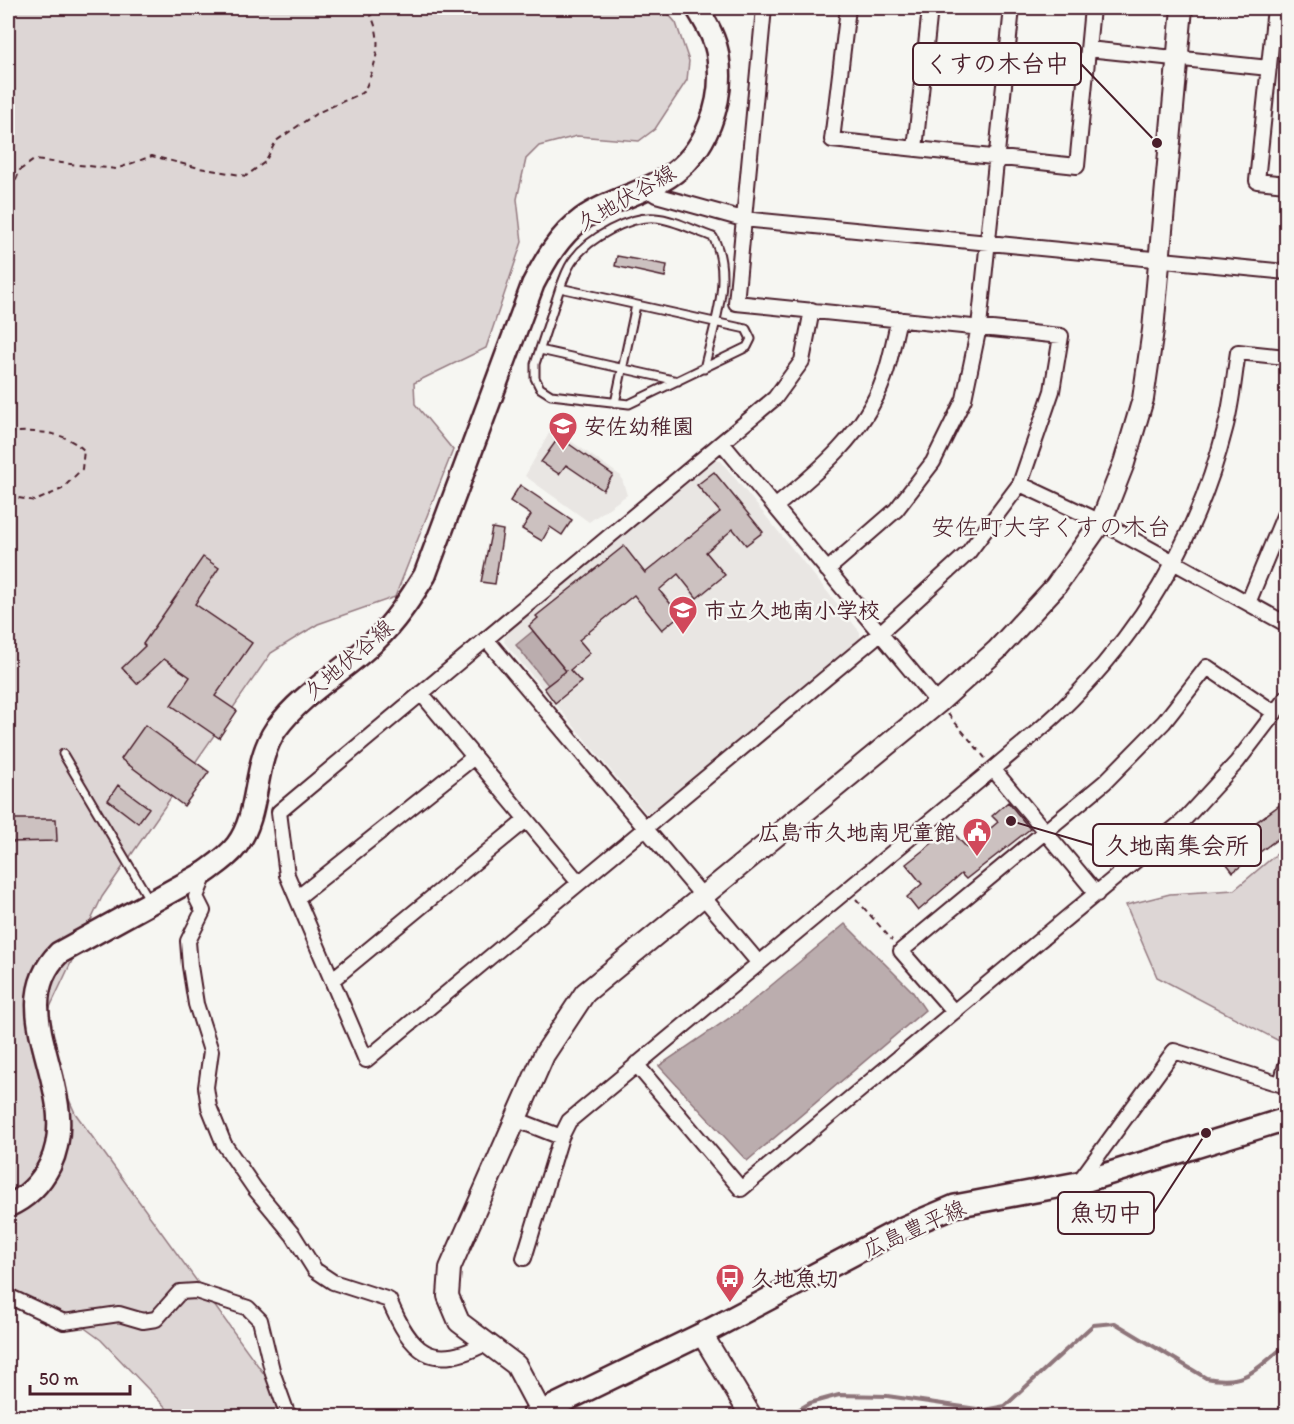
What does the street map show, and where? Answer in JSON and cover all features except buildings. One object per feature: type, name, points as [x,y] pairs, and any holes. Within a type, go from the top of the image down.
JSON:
[{"type":"main road","name":"久地伏谷線","points":[[8,1206],[30,1192],[45,1176],[54,1156],[59,1135],[54,1102],[28,1024],[27,1003],[31,983],[42,965],[58,952],[206,872],[238,844],[248,820],[263,753],[276,729],[299,702],[375,641],[405,608],[425,575],[533,284],[546,258],[561,237],[584,218],[670,176],[692,157],[709,126],[719,95],[718,57],[709,27],[697,8]]},
{"type":"main road","name":"広島豊平線","points":[[537,1414],[702,1334],[903,1228],[955,1206],[1078,1183],[1287,1119]]},
{"type":"street","points":[[764,8],[742,219],[736,303],[812,310],[979,327],[1060,336],[1052,391],[1020,484],[968,553],[879,634],[366,1060],[287,875],[279,812],[776,398],[802,362],[812,310]]},
{"type":"street","points":[[848,8],[832,141],[1077,166],[1092,8]]},
{"type":"street","points":[[915,149],[930,8]]},
{"type":"street","points":[[827,570],[896,510],[933,462],[964,399],[979,327],[1012,8]]},
{"type":"street","points":[[537,1414],[516,1365],[459,1322],[448,1296],[450,1268],[544,1055],[585,993],[701,896],[941,706],[1055,588],[1101,522],[1124,463],[1143,399],[1153,330],[1182,8]]},
{"type":"street","points":[[1275,8],[1257,181],[1287,184]]},
{"type":"street","points":[[1089,49],[1269,68]]},
{"type":"street","points":[[646,189],[656,195],[742,219],[1287,272]]},
{"type":"street","points":[[775,507],[822,468],[859,427],[884,379],[899,319]]},
{"type":"street","points":[[524,1258],[561,1137],[569,1121],[991,765],[1059,712],[1109,659],[1150,606],[1176,564],[1209,484],[1226,427],[1238,352],[1287,357]]},
{"type":"street","points":[[722,443],[941,706]]},
{"type":"street","points":[[1020,484],[1101,522],[1287,624]]},
{"type":"street","points":[[1248,603],[1287,511]]},
{"type":"street","points":[[486,639],[758,962]]},
{"type":"street","points":[[954,1012],[901,951],[1105,782],[1164,722],[1208,667],[1275,713]]},
{"type":"street","points":[[421,693],[579,883]]},
{"type":"street","points":[[636,1064],[741,1189],[1182,822],[1238,762],[1287,698]]},
{"type":"street","points":[[297,898],[474,757]]},
{"type":"street","points":[[991,765],[1097,894]]},
{"type":"street","points":[[332,980],[526,820]]},
{"type":"street","points":[[206,872],[196,897],[203,911],[189,941],[190,966],[196,1004],[211,1051],[206,1087],[208,1107],[224,1144],[255,1189],[292,1235],[315,1270],[333,1282],[389,1300],[408,1340],[434,1357],[466,1354],[486,1343]]},
{"type":"street","points":[[1078,1183],[1174,1051],[1284,1085],[1287,1065]]},
{"type":"street","points":[[515,1119],[561,1137]]},
{"type":"street","points":[[8,1296],[64,1322],[119,1314],[143,1321],[156,1319],[180,1292],[196,1291],[248,1308],[260,1320],[273,1374],[287,1413],[291,1416]]},
{"type":"street","points":[[702,1334],[751,1416]]},
{"type":"lane","points":[[560,288],[636,305],[714,322],[746,329],[751,339],[747,347],[704,369],[638,402],[629,405],[551,395],[540,388],[535,378],[535,364],[560,288],[572,260],[602,233],[648,218],[658,218],[713,237],[720,250],[722,289],[714,322],[704,369]]},
{"type":"lane","points":[[615,403],[636,305]]},
{"type":"lane","points":[[540,351],[678,382]]},
{"type":"lane","points":[[63,754],[151,901]]},
{"type":"path","points":[[8,200],[20,170],[34,160],[116,169],[152,156],[199,168],[246,176],[265,162],[276,141],[317,113],[364,92],[378,56],[375,21],[367,8]]},
{"type":"path","points":[[8,432],[48,432],[70,438],[84,450],[82,470],[62,489],[35,501],[8,496]]},
{"type":"path","points":[[941,706],[991,765]]},
{"type":"path","points":[[852,893],[897,946]]},
{"type":"shaded area","points":[[8,8],[663,8],[676,23],[689,61],[687,80],[655,129],[639,141],[577,136],[539,146],[526,159],[517,199],[522,242],[486,348],[414,383],[415,404],[453,450],[395,597],[318,624],[271,653],[102,897],[43,1022],[50,1057],[75,1113],[280,1396],[281,1416],[174,1416],[101,1340],[64,1313],[8,1306]]},
{"type":"shaded area","name":"安佐幼稚園","points":[[552,428],[621,476],[627,495],[589,522],[525,476]]},
{"type":"shaded area","name":"市立久地南小学校","points":[[712,460],[721,461],[860,632],[860,640],[652,815],[646,813],[504,642],[506,631]]},
{"type":"shaded area","points":[[533,631],[566,671],[548,685],[516,645]]},
{"type":"shaded area","points":[[1286,846],[1286,1025],[1279,1041],[1157,977],[1126,905],[1170,894],[1234,890]]},
{"type":"shaded area","points":[[845,924],[912,991],[925,1010],[747,1161],[659,1066],[744,1008]]},
{"type":"waterway","points":[[788,1416],[810,1403],[839,1395],[887,1396],[984,1410],[1005,1406],[1093,1325],[1115,1323],[1206,1378],[1220,1380],[1242,1377],[1250,1373],[1286,1345]]},
{"type":"place","name":"くすの木台中","points":[[1157,143]]},
{"type":"place","name":"安佐幼稚園","points":[[563,452]]},
{"type":"place","name":"市立久地南小学校","points":[[683,636]]},
{"type":"place","name":"久地南集会所","points":[[1011,821]]},
{"type":"place","name":"広島市久地南児童館","points":[[977,858]]},
{"type":"place","name":"魚切中","points":[[1206,1133]]},
{"type":"place","name":"久地魚切","points":[[730,1304]]},
{"type":"district","name":"安佐町大字くすの木台","points":[[1051,527]]}]
